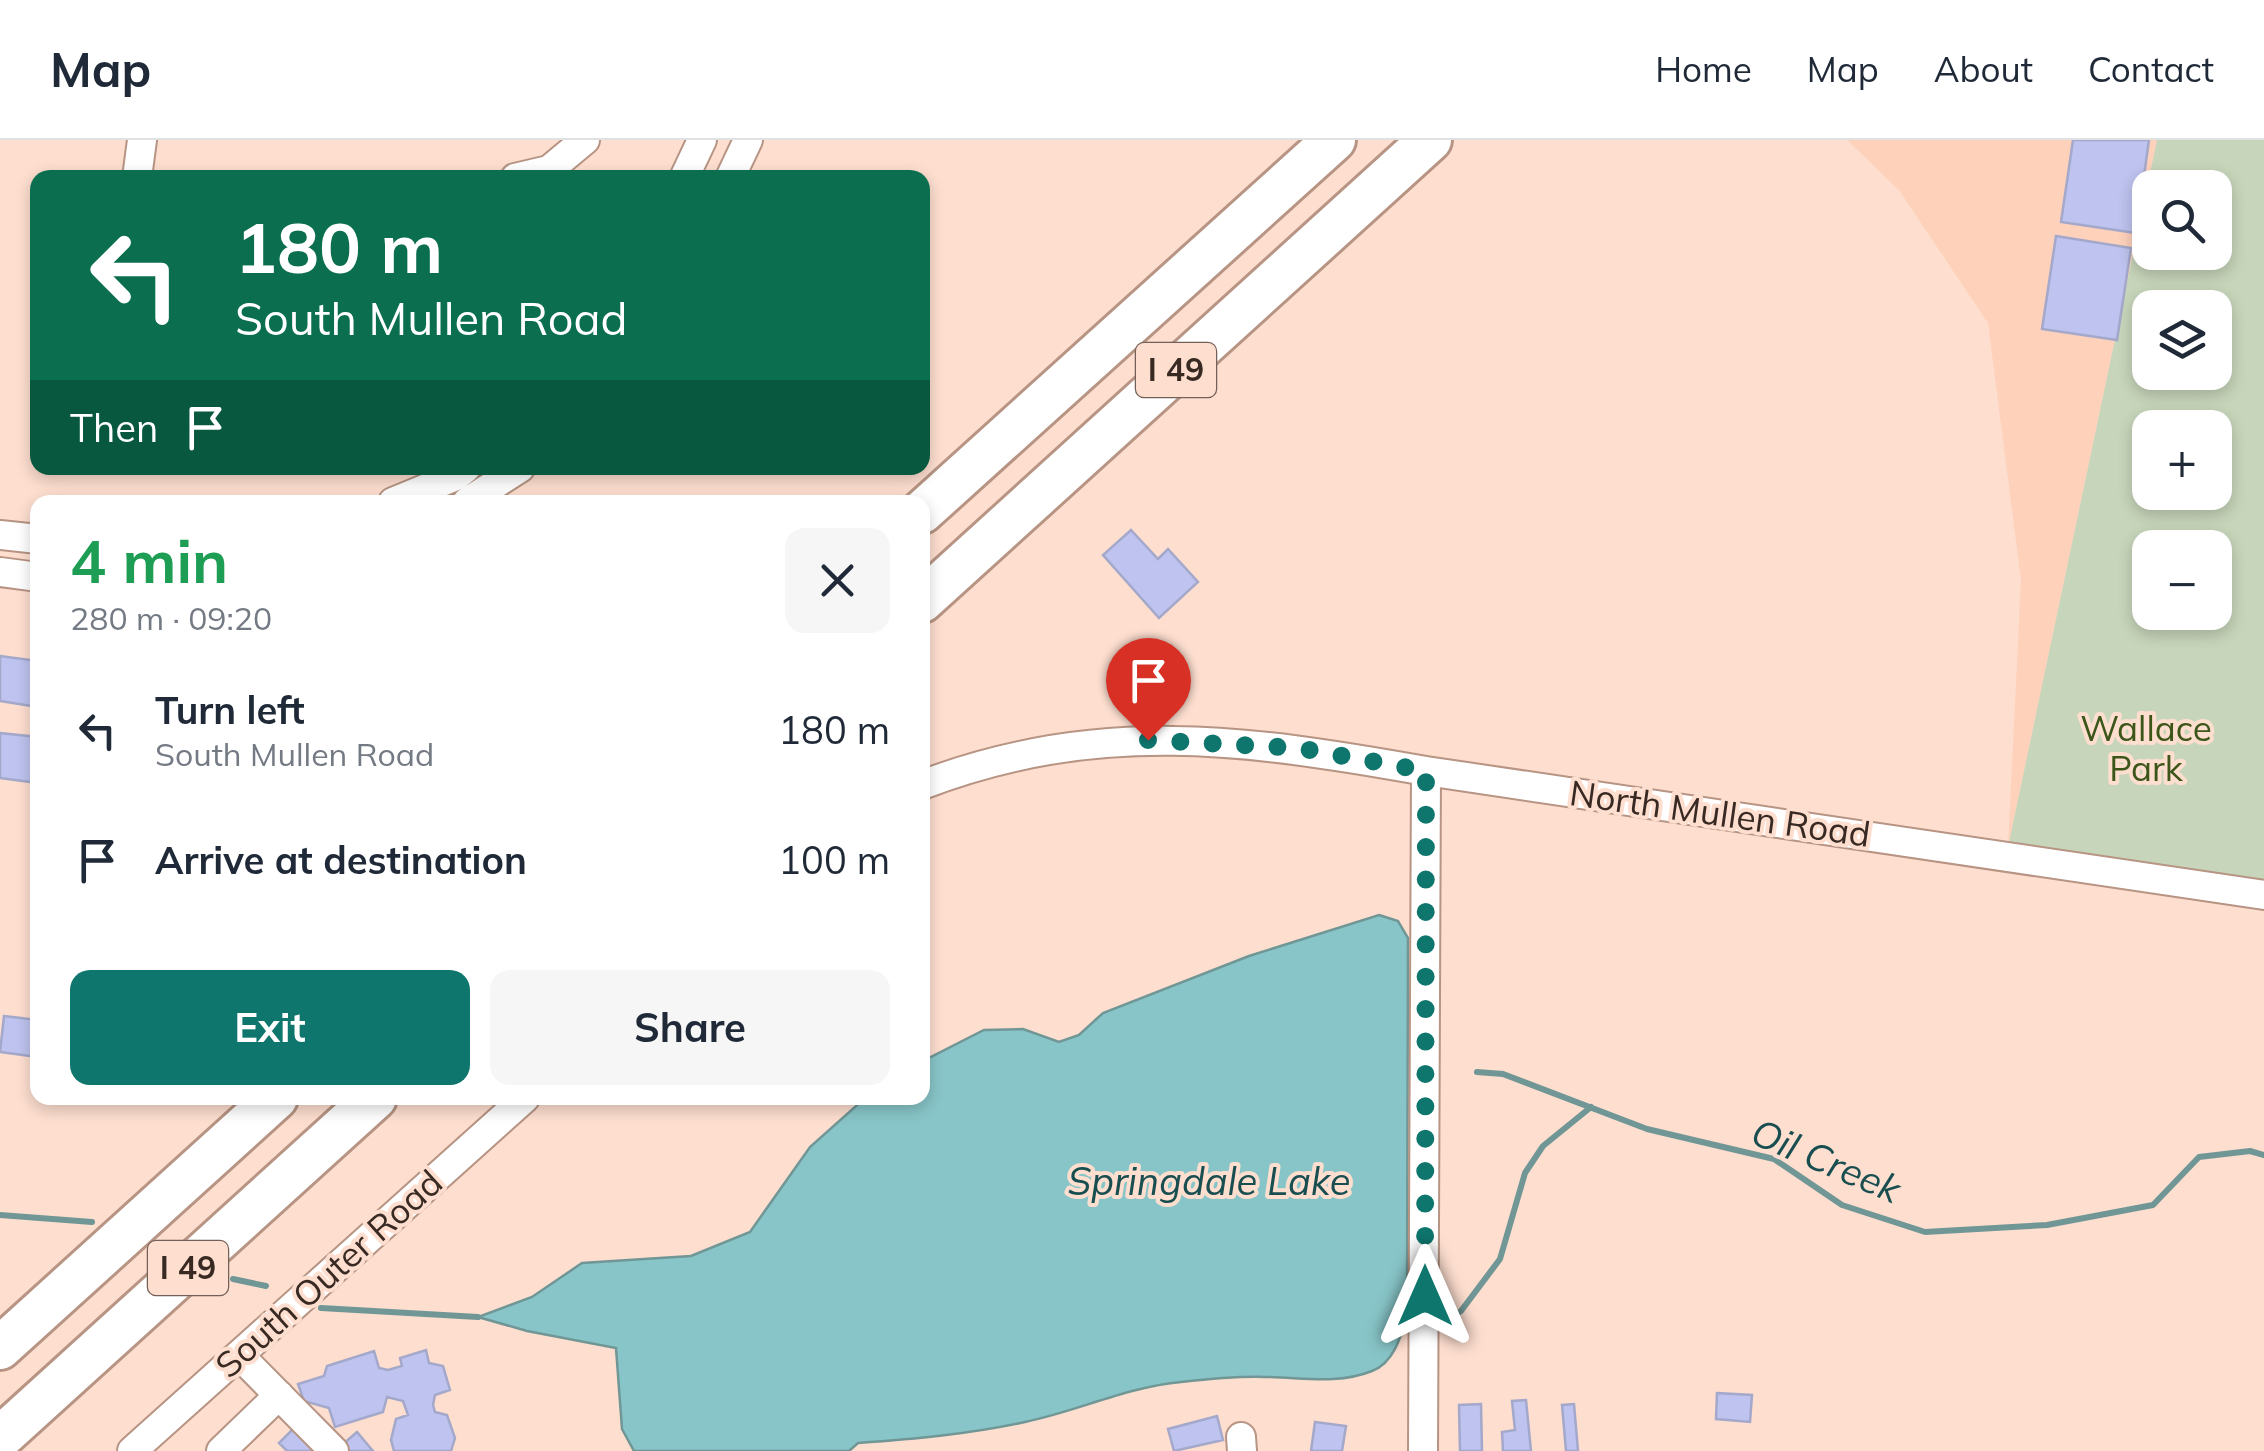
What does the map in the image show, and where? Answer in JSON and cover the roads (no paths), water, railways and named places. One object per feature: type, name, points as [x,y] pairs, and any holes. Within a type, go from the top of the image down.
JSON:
[{"type":"highway","name":"I 49","points":[[930,505],[1334,140]]},
{"type":"highway","name":"I 49","points":[[930,594],[1430,140]]},
{"type":"highway","name":"I 49","points":[[0,1348],[268,1105]]},
{"type":"highway","name":"I 49","points":[[0,1438],[368,1105]]},
{"type":"street","points":[[138,170],[142,140]]},
{"type":"street","points":[[549,170],[585,140]]},
{"type":"street","points":[[688,170],[702,140]]},
{"type":"street","points":[[734,170],[748,140]]},
{"type":"street","points":[[409,495],[457,475]]},
{"type":"street","points":[[478,495],[509,475]]},
{"type":"street","points":[[0,534],[30,537]]},
{"type":"street","points":[[0,572],[30,577]]},
{"type":"street","name":"North Mullen Road","points":[[930,783],[1010,757],[1063,746],[1148,740],[1299,748],[1426,771],[2264,895]]},
{"type":"street","points":[[1423,1451],[1426,771]]},
{"type":"street","name":"South Outer Road","points":[[132,1451],[517,1105]]},
{"type":"street","points":[[239,1355],[334,1451]]},
{"type":"street","points":[[220,1451],[279,1395]]},
{"type":"water","name":"Springdale Lake","points":[[1379,915],[1398,921],[1408,938],[1407,1315],[1391,1355],[1372,1371],[1332,1379],[1244,1377],[1161,1385],[1025,1422],[942,1436],[858,1443],[849,1451],[634,1451],[622,1429],[616,1348],[478,1317],[532,1297],[582,1263],[691,1256],[750,1232],[810,1147],[857,1105],[930,1105],[930,1057],[984,1030],[1023,1029],[1059,1042],[1079,1035],[1103,1013],[1249,956]]},
{"type":"waterway","name":"Oil Creek","points":[[1477,1072],[1503,1074],[1647,1129],[1774,1159],[1842,1205],[1925,1232],[2047,1225],[2153,1205],[2199,1157],[2250,1151],[2264,1155]]},
{"type":"waterway","points":[[1431,1330],[1461,1311],[1500,1259],[1525,1173],[1543,1146],[1591,1107]]},
{"type":"waterway","points":[[0,1215],[92,1222]]},
{"type":"waterway","points":[[233,1279],[266,1286]]},
{"type":"waterway","points":[[321,1308],[478,1317]]},
{"type":"park label","name":"Wallace Park","points":[[2146,749]]}]
